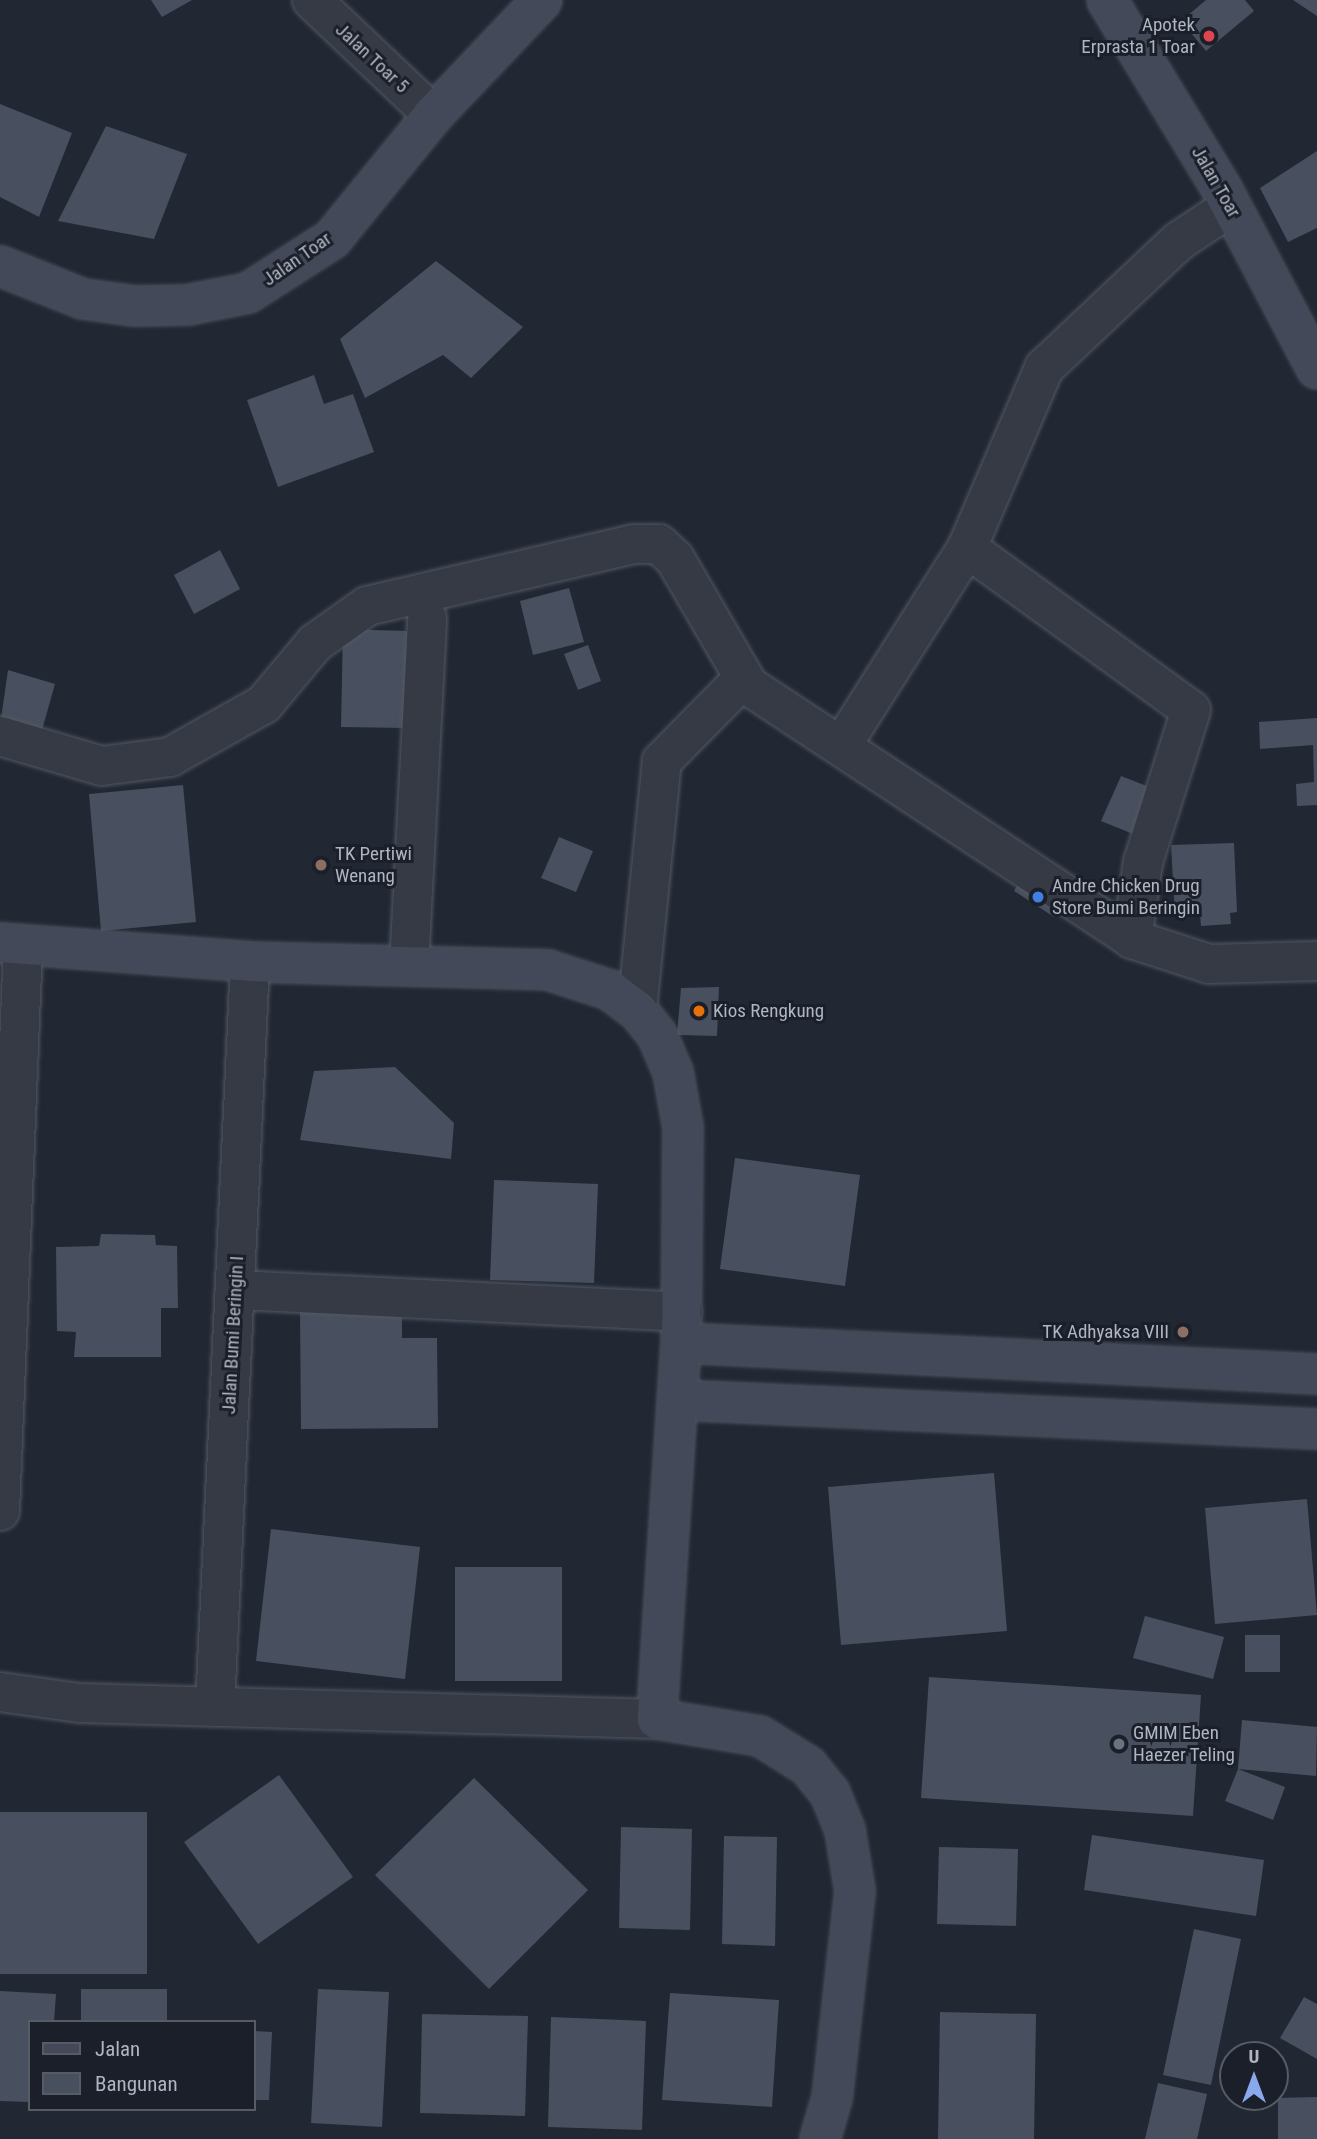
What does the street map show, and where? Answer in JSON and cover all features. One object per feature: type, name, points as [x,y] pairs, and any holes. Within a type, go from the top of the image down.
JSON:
[{"type":"street","name":"Jalan Toar 5","points":[[312,0],[433,116]]},
{"type":"street","name":"Jalan Toar","points":[[0,266],[83,299],[134,306],[187,305],[248,293],[332,239],[433,116],[542,0]]},
{"type":"street","name":"Jalan Toar","points":[[1107,0],[1230,206],[1317,369]]},
{"type":"street","points":[[842,746],[967,548],[1044,368],[1179,241],[1230,206]]},
{"type":"street","points":[[0,736],[102,766],[170,757],[264,704],[315,643],[368,606],[648,543],[667,548],[675,559],[743,679],[1132,939],[1209,964],[1317,961]]},
{"type":"street","points":[[967,548],[1191,710],[1143,862],[1132,939]]},
{"type":"street","points":[[409,966],[428,618]]},
{"type":"street","points":[[637,1010],[662,761],[743,679]]},
{"type":"street","points":[[0,1511],[12,944],[250,962],[548,970],[580,976],[637,1010],[673,1072],[683,1127],[678,1400],[657,1719]]},
{"type":"street","name":"Jalan Bumi Beringin I","points":[[215,1707],[250,962]]},
{"type":"street","points":[[236,1290],[681,1327],[919,1355],[1317,1374]]},
{"type":"street","points":[[915,1407],[919,1355]]},
{"type":"street","points":[[1202,1419],[1204,1368]]},
{"type":"street","points":[[678,1400],[1202,1419],[1317,1429]]},
{"type":"street","points":[[0,1692],[79,1703],[657,1719],[760,1736],[808,1766],[830,1793],[845,1830],[855,1891],[832,2098],[820,2139]]},
{"type":"building","points":[[151,0],[192,0],[162,17]]},
{"type":"building","name":"Apotek Erprasta 1 Toar","points":[[1206,0],[1245,0],[1254,11],[1206,51],[1181,21]]},
{"type":"building","points":[[1293,0],[1317,0],[1317,16]]},
{"type":"building","points":[[0,104],[72,133],[39,217],[0,197]]},
{"type":"building","points":[[106,126],[187,154],[154,239],[58,221]]},
{"type":"building","points":[[1317,151],[1317,228],[1288,242],[1260,188]]},
{"type":"building","points":[[436,261],[523,327],[471,378],[443,355],[365,398],[340,339]]},
{"type":"building","points":[[314,375],[324,404],[353,394],[374,452],[278,487],[247,400]]},
{"type":"building","points":[[220,550],[240,589],[194,614],[174,575]]},
{"type":"building","points":[[569,588],[584,642],[533,655],[520,601]]},
{"type":"building","points":[[343,629],[407,631],[406,728],[341,727]]},
{"type":"building","points":[[588,645],[601,681],[578,690],[564,654]]},
{"type":"building","points":[[8,670],[55,684],[40,737],[0,726]]},
{"type":"building","points":[[1317,718],[1317,805],[1297,806],[1296,784],[1314,782],[1313,745],[1260,749],[1259,722]]},
{"type":"building","points":[[1121,776],[1157,790],[1138,836],[1101,821]]},
{"type":"building","points":[[183,785],[196,922],[101,931],[89,794]]},
{"type":"building","points":[[559,837],[593,851],[576,892],[541,878]]},
{"type":"building","points":[[1234,843],[1237,912],[1230,913],[1231,924],[1201,926],[1200,914],[1175,915],[1171,845]]},
{"type":"building","name":"Andre Chicken Drug Store Bumi Beringin","points":[[1022,877],[1061,903],[1054,917],[1014,891]]},
{"type":"building","name":"Kios Rengkung","points":[[719,987],[717,1036],[677,1035],[681,988]]},
{"type":"building","points":[[395,1067],[454,1123],[451,1159],[300,1140],[314,1071]]},
{"type":"building","points":[[735,1158],[860,1175],[845,1286],[720,1269]]},
{"type":"building","points":[[494,1180],[598,1184],[594,1283],[490,1280]]},
{"type":"building","points":[[101,1234],[155,1235],[156,1245],[177,1246],[178,1308],[161,1308],[161,1357],[74,1357],[76,1332],[57,1331],[56,1247],[99,1246]]},
{"type":"building","points":[[300,1311],[402,1311],[402,1338],[437,1338],[438,1428],[301,1429]]},
{"type":"building","points":[[994,1473],[1007,1631],[841,1645],[828,1487]]},
{"type":"building","points":[[1307,1499],[1317,1615],[1215,1624],[1205,1508]]},
{"type":"building","points":[[271,1529],[420,1547],[405,1679],[256,1661]]},
{"type":"building","points":[[455,1567],[562,1567],[562,1681],[455,1681]]},
{"type":"building","points":[[1145,1616],[1224,1637],[1213,1679],[1133,1658]]},
{"type":"building","points":[[1245,1635],[1280,1635],[1280,1672],[1245,1672]]},
{"type":"building","points":[[929,1677],[1201,1695],[1193,1816],[921,1798]]},
{"type":"building","points":[[1242,1720],[1317,1727],[1316,1776],[1238,1769]]},
{"type":"building","points":[[1238,1769],[1285,1787],[1273,1820],[1225,1801]]},
{"type":"building","points":[[279,1775],[353,1877],[258,1944],[184,1842]]},
{"type":"building","points":[[474,1778],[588,1890],[489,1989],[375,1875]]},
{"type":"building","points":[[0,1812],[147,1812],[147,1974],[0,1974]]},
{"type":"building","points":[[621,1827],[692,1829],[690,1930],[619,1928]]},
{"type":"building","points":[[1092,1835],[1264,1860],[1256,1916],[1084,1890]]},
{"type":"building","points":[[724,1836],[777,1837],[775,1946],[722,1944]]},
{"type":"building","points":[[939,1847],[1018,1849],[1016,1926],[937,1924]]},
{"type":"building","points":[[1194,1929],[1241,1939],[1211,2085],[1163,2075]]},
{"type":"building","points":[[81,1989],[167,1989],[167,2020],[81,2020]]},
{"type":"building","points":[[318,1989],[389,1992],[382,2127],[311,2123]]},
{"type":"building","points":[[0,1991],[56,1994],[54,2020],[28,2020],[28,2102],[0,2101]]},
{"type":"building","points":[[670,1993],[779,2000],[772,2107],[662,2100]]},
{"type":"building","points":[[1304,1997],[1317,2004],[1317,2059],[1280,2038]]},
{"type":"building","points":[[940,2012],[1036,2014],[1034,2139],[938,2139]]},
{"type":"building","points":[[422,2014],[528,2016],[525,2116],[420,2113]]},
{"type":"building","points":[[551,2017],[646,2021],[642,2130],[548,2127]]},
{"type":"building","points":[[256,2031],[272,2032],[269,2100],[256,2100]]},
{"type":"building","points":[[1158,2083],[1207,2094],[1197,2139],[1145,2139]]},
{"type":"building","points":[[1317,2097],[1317,2139],[1278,2139],[1278,2111],[1289,2111],[1289,2098]]},
{"type":"place","name":"Apotek Erprasta 1 Toar","points":[[1209,36]]},
{"type":"place","name":"TK Pertiwi Wenang","points":[[321,865]]},
{"type":"place","name":"Andre Chicken Drug Store Bumi Beringin","points":[[1038,897]]},
{"type":"place","name":"Kios Rengkung","points":[[699,1011]]},
{"type":"place","name":"TK Adhyaksa VIII","points":[[1183,1332]]},
{"type":"place","name":"GMIM Eben Haezer Teling","points":[[1119,1744]]}]
